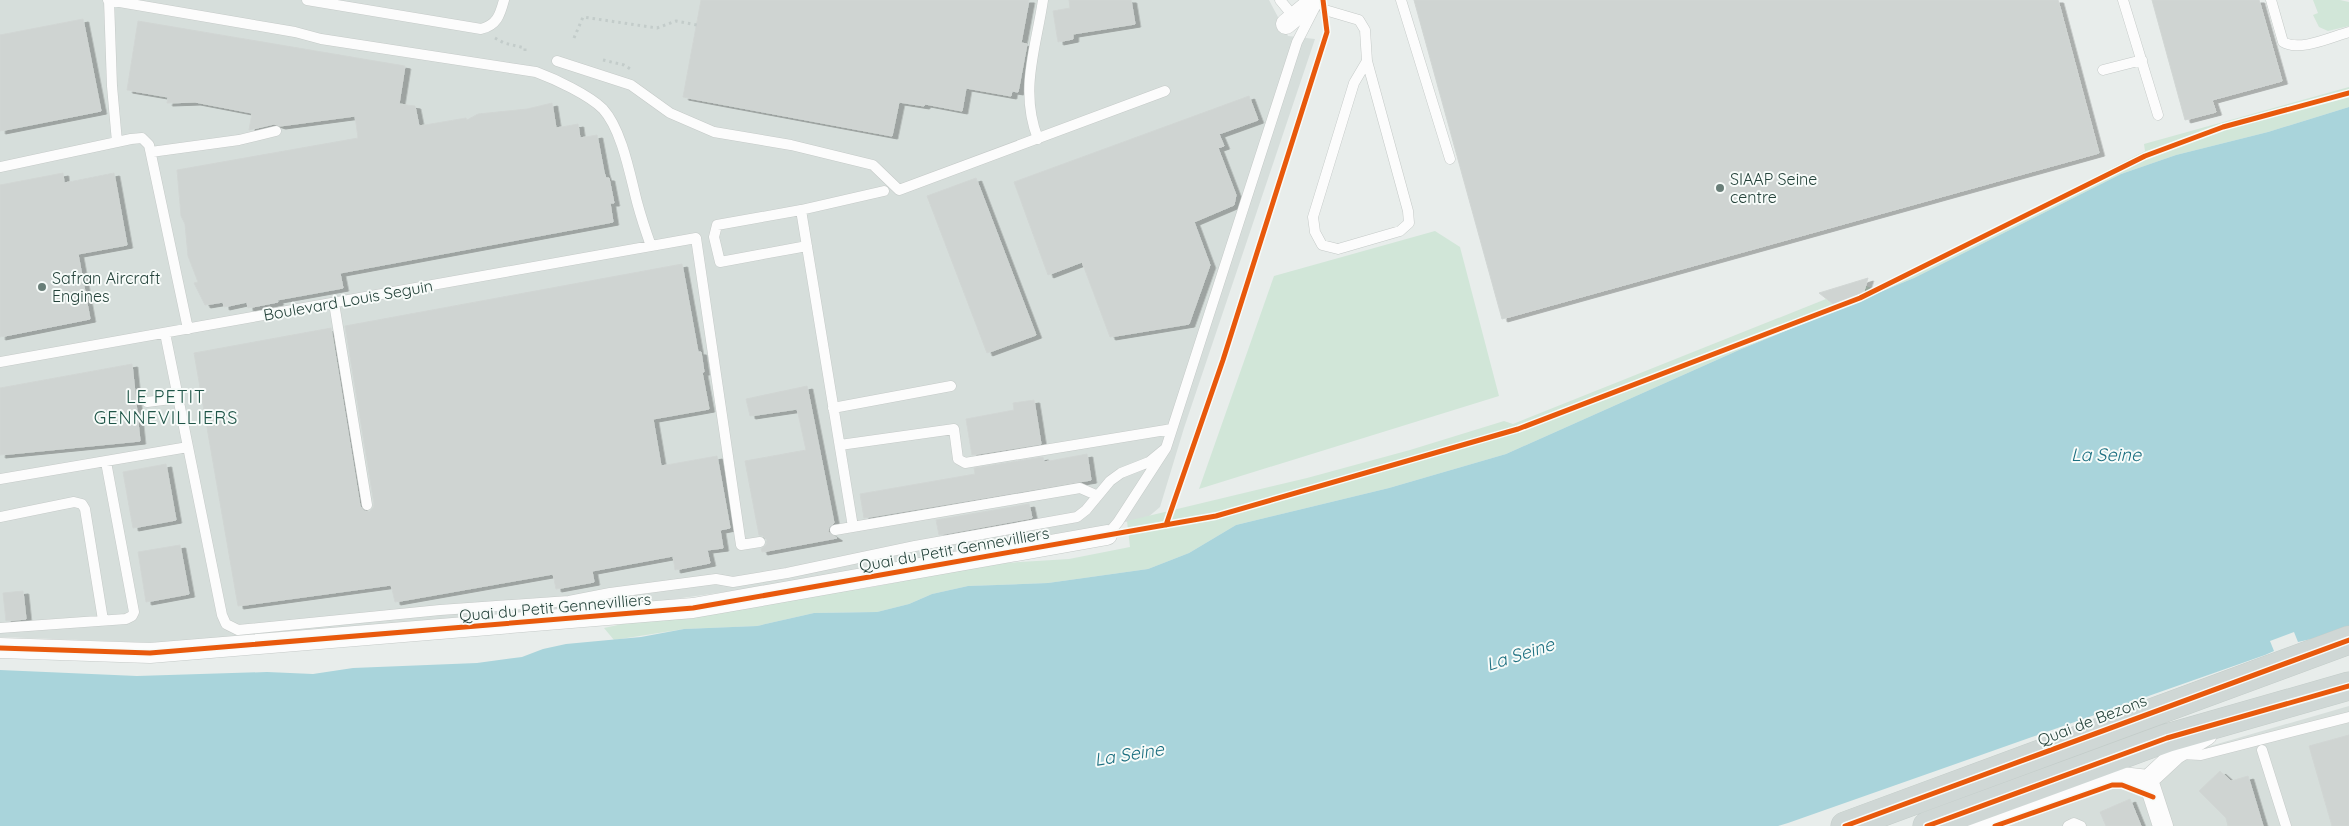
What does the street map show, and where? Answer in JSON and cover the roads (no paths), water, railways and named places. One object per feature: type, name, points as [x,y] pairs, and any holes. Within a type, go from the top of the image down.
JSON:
[{"type":"main road","name":"Quai de Bezons","points":[[1845,826],[2349,640]]},
{"type":"main road","points":[[1927,826],[2133,750],[2349,686]]},
{"type":"street","points":[[1290,20],[1320,5]]},
{"type":"street","name":"Quai du Petit Gennevilliers","points":[[0,648],[150,652],[693,608],[1107,535]]},
{"type":"street","points":[[1971,826],[2103,778],[2122,777],[2148,780],[2176,754],[2222,723]]},
{"type":"street","points":[[2148,780],[2163,826]]},
{"type":"lane","points":[[117,142],[112,86],[109,0],[295,32],[322,39],[536,72],[553,78],[594,100],[605,111],[624,148],[638,205],[651,246]]},
{"type":"lane","points":[[307,0],[481,29],[491,26],[496,22],[504,0]]},
{"type":"lane","points":[[1038,139],[1031,115],[1028,81],[1044,0]]},
{"type":"lane","points":[[1280,0],[1290,20]]},
{"type":"lane","points":[[1107,535],[1118,522],[1166,448],[1298,42],[1319,0]]},
{"type":"lane","points":[[1401,0],[1450,159]]},
{"type":"lane","points":[[2124,0],[2158,115]]},
{"type":"lane","points":[[2271,0],[2283,42],[2288,45],[2300,45],[2349,32]]},
{"type":"lane","points":[[1320,5],[1359,20],[1366,30],[1367,61],[1408,211],[1409,222],[1400,230],[1338,249],[1322,245],[1315,232],[1312,217],[1354,83],[1367,61]]},
{"type":"lane","points":[[2103,70],[2142,60]]},
{"type":"lane","points":[[557,61],[631,85],[670,113],[714,132],[791,145],[874,166],[899,190],[1165,91]]},
{"type":"lane","points":[[151,152],[239,140],[276,131]]},
{"type":"lane","points":[[0,167],[142,138],[149,145],[151,152],[188,329]]},
{"type":"lane","points":[[807,246],[720,262],[714,237],[717,225],[801,210],[884,191]]},
{"type":"lane","points":[[801,210],[853,527]]},
{"type":"lane","name":"Boulevard Louis Seguin","points":[[0,362],[696,238],[741,545],[760,542]]},
{"type":"lane","points":[[334,303],[367,505]]},
{"type":"lane","points":[[166,333],[222,615],[226,624],[238,630],[440,610],[569,601],[610,593],[716,579],[733,582],[1077,517],[1086,510],[1104,486],[1120,473],[1149,462],[1166,448]]},
{"type":"lane","points":[[834,408],[951,386]]},
{"type":"lane","points":[[147,402],[178,398]]},
{"type":"lane","points":[[840,445],[954,429],[958,459],[965,463],[1172,429]]},
{"type":"lane","points":[[0,479],[188,447]]},
{"type":"lane","points":[[0,628],[126,620],[132,616],[134,612],[106,462]]},
{"type":"lane","points":[[836,530],[1080,488],[1096,496]]},
{"type":"lane","points":[[0,517],[74,502],[82,504],[85,509],[103,620]]},
{"type":"lane","points":[[2176,754],[2200,755],[2349,717]]},
{"type":"lane","points":[[2262,750],[2286,826]]},
{"type":"lane","points":[[2068,826],[2074,823],[2081,826]]},
{"type":"water","name":"La Seine","points":[[2349,107],[2349,628],[2298,642],[2294,632],[2270,641],[2274,651],[2265,655],[1788,823],[1778,826],[0,826],[0,670],[137,676],[267,672],[313,674],[353,668],[477,663],[522,657],[543,649],[566,644],[641,637],[684,629],[757,626],[814,613],[877,612],[909,604],[932,594],[968,586],[1048,583],[1148,569],[1189,553],[1236,525],[1389,488],[1506,454],[1739,350],[1914,278],[2121,174],[2176,155],[2268,132]]},
{"type":"place","name":"SIAAP Seine centre","points":[[1720,188]]},
{"type":"place","name":"Safran Aircraft Engines","points":[[42,287]]},
{"type":"district","name":"LE PETIT GENNEVILLIERS","points":[[166,406]]}]
